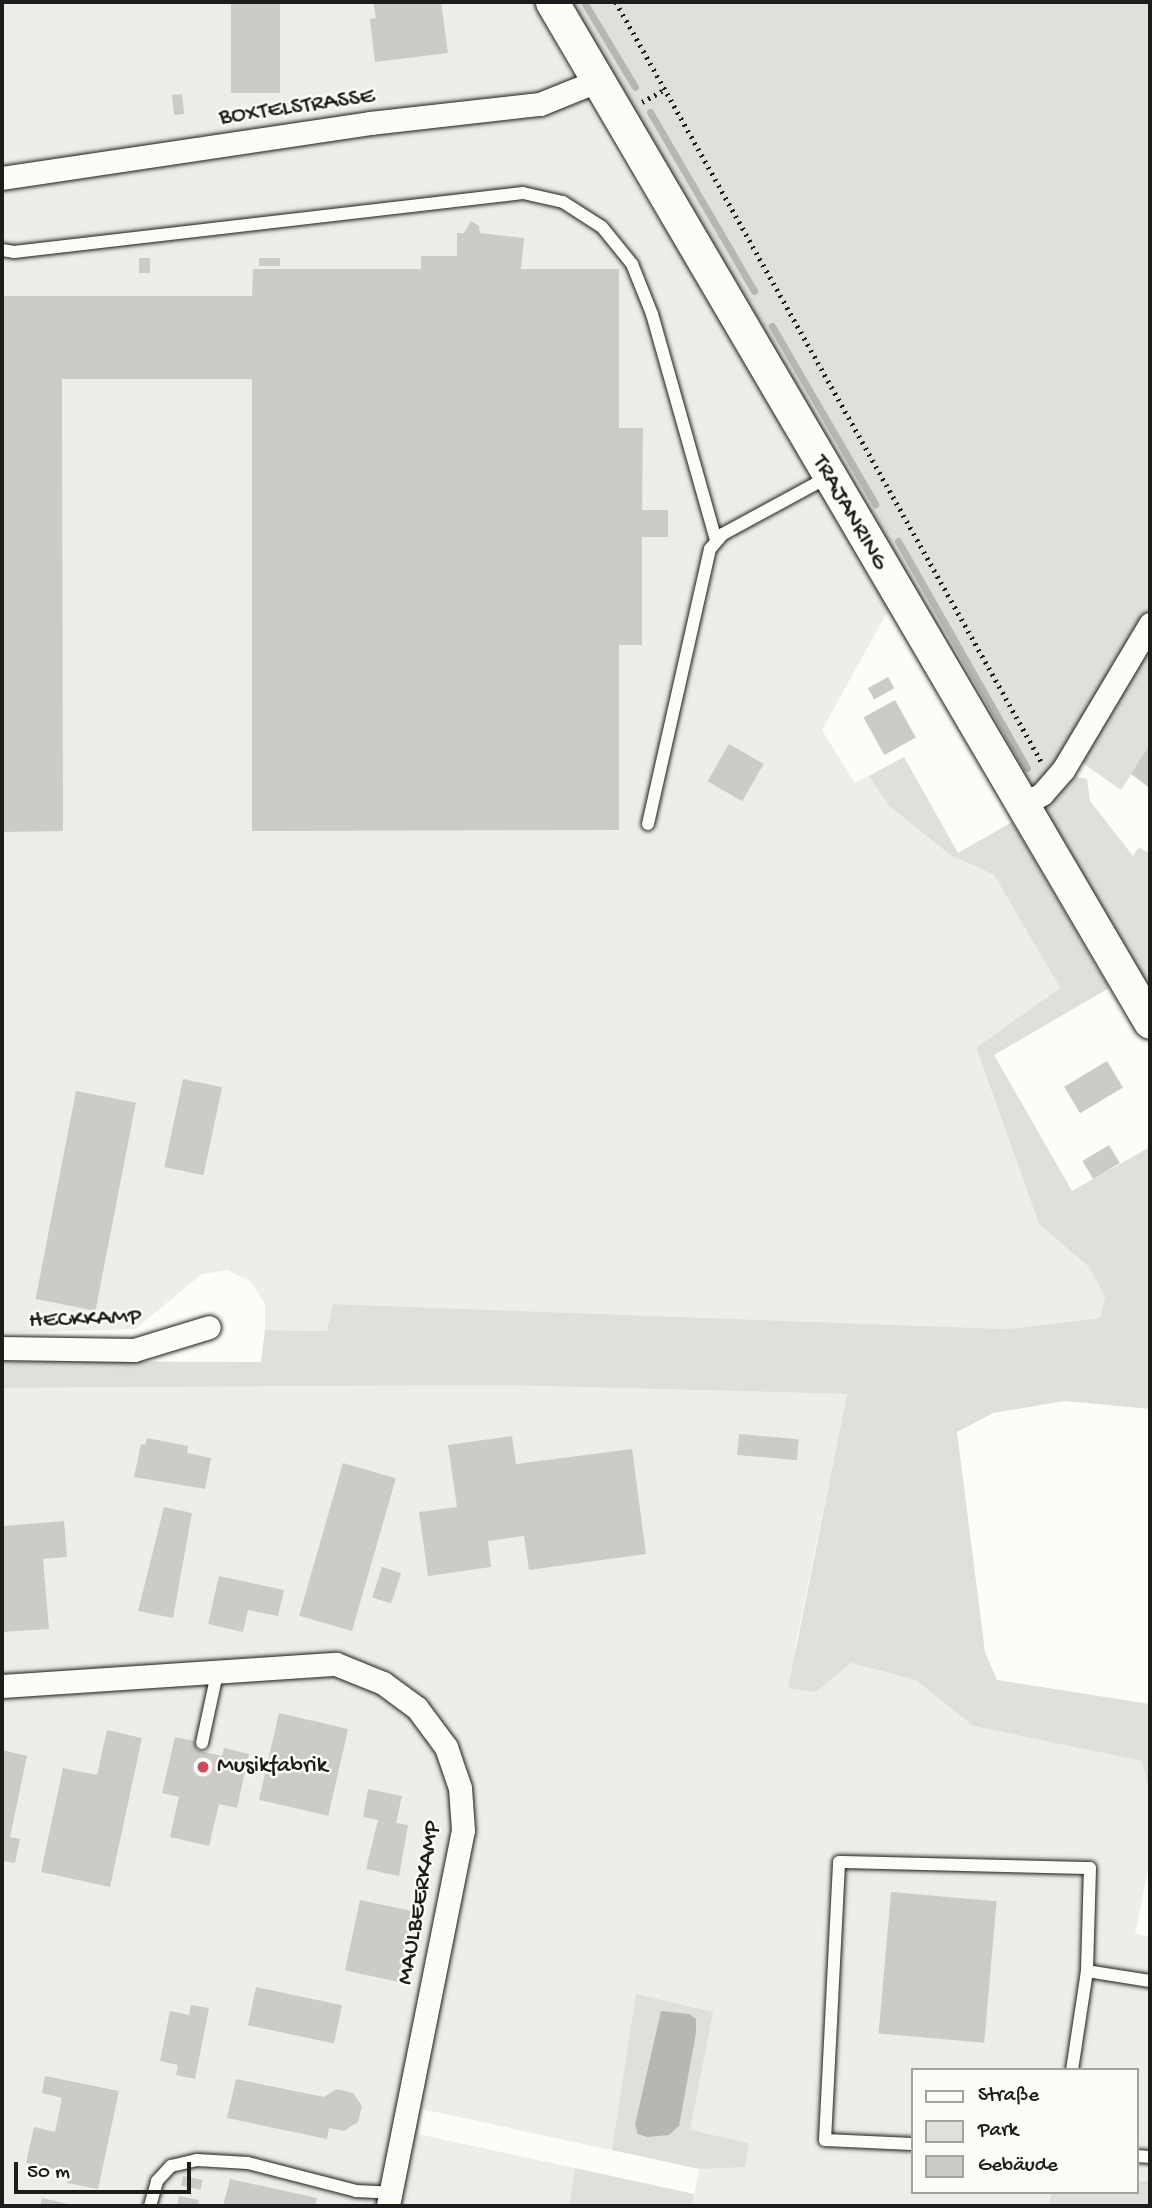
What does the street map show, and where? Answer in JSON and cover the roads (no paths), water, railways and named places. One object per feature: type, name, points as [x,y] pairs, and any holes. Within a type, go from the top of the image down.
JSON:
[{"type":"main road","name":"TRAJANRING","points":[[552,2],[828,477],[1031,801],[1150,1023]]},
{"type":"street","name":"BOXTELSTRASSE","points":[[2,178],[370,123],[540,104],[597,81]]},
{"type":"street","points":[[1031,801],[1063,770],[1150,624]]},
{"type":"street","name":"HECKKAMP","points":[[2,1348],[134,1350],[209,1327]]},
{"type":"street","name":"MAULBEERKAMP","points":[[2,1686],[218,1669],[336,1664],[383,1683],[417,1708],[446,1747],[460,1787],[463,1830],[456,1878],[389,2200]]},
{"type":"lane","points":[[2,250],[14,252],[523,193],[563,202],[602,227],[632,264],[652,314],[716,540]]},
{"type":"lane","points":[[648,824],[705,559],[716,540],[828,477]]},
{"type":"lane","points":[[202,1743],[218,1669]]},
{"type":"lane","points":[[911,2144],[825,2140],[839,1862],[1090,1868],[1087,1971],[1072,2068]]},
{"type":"lane","points":[[1087,1971],[1150,1981]]},
{"type":"lane","points":[[150,2206],[157,2181],[171,2166],[197,2160],[248,2163],[389,2200]]},
{"type":"waterway","points":[[584,2],[635,87]]},
{"type":"waterway","points":[[650,112],[754,291]]},
{"type":"waterway","points":[[772,326],[875,504]]},
{"type":"waterway","points":[[898,541],[1027,768]]},
{"type":"place","name":"Musikfabrik","points":[[203,1767]]}]
